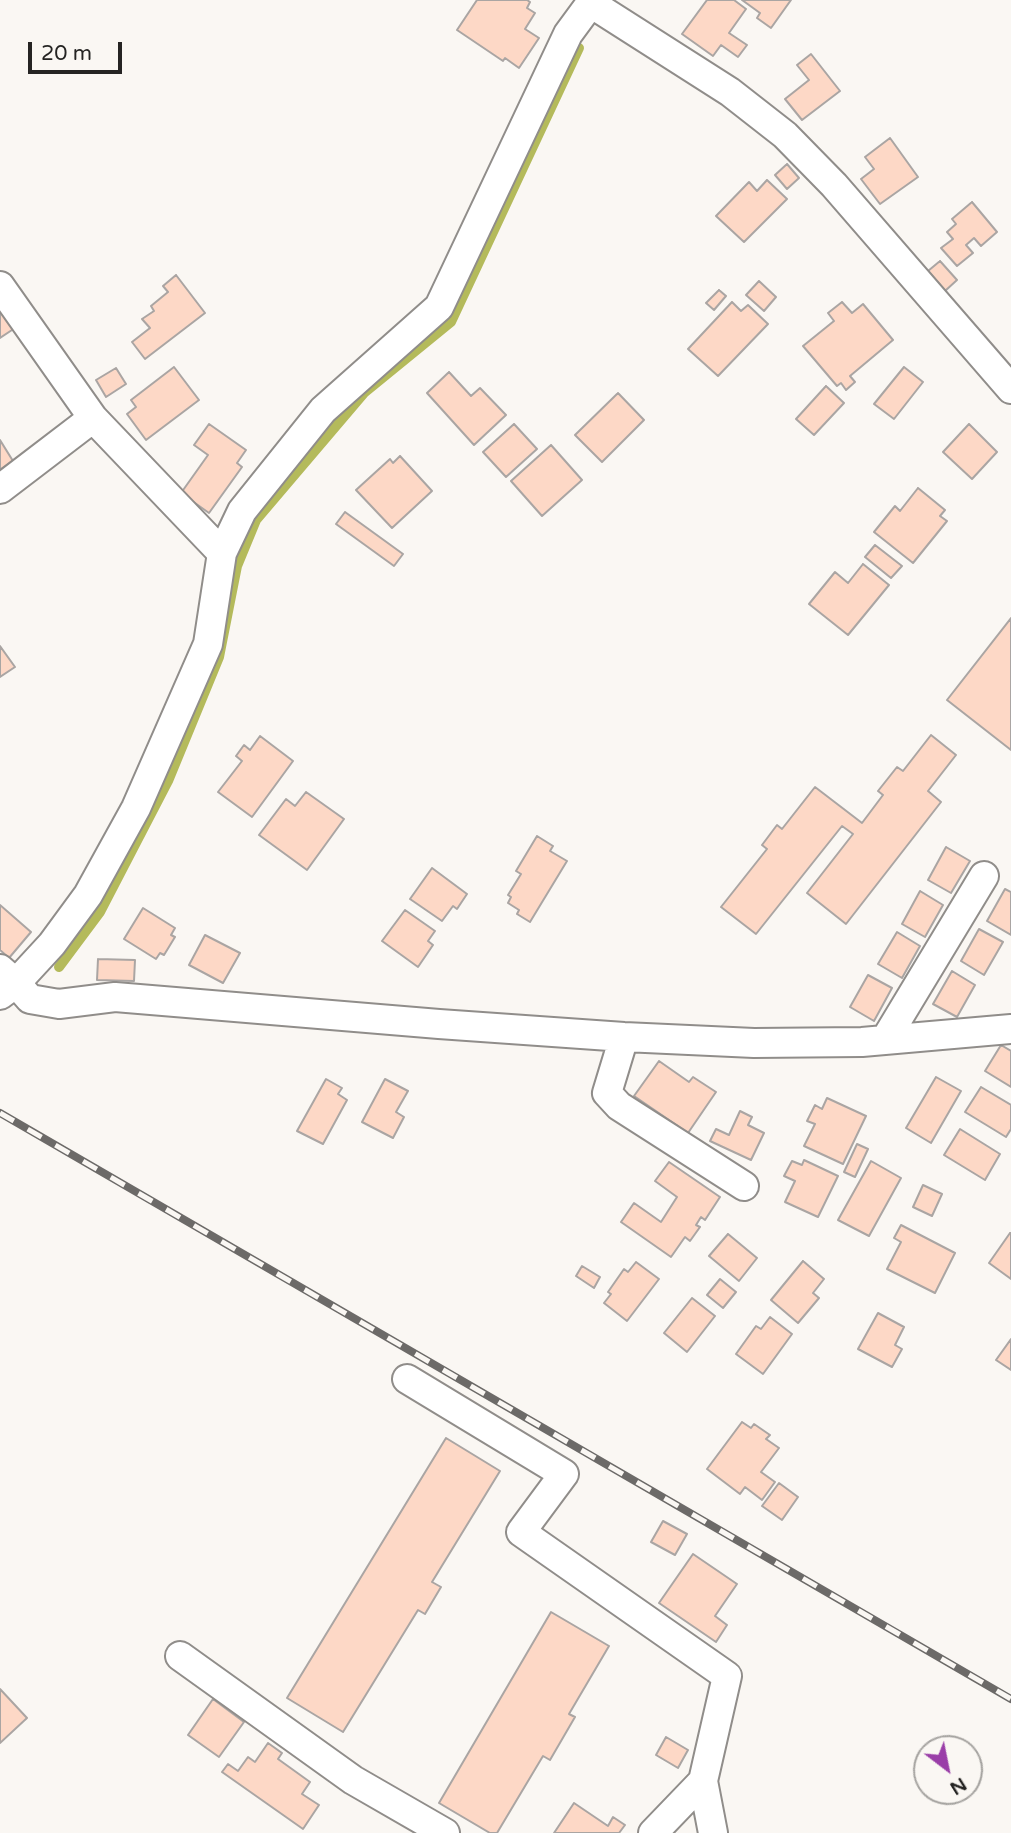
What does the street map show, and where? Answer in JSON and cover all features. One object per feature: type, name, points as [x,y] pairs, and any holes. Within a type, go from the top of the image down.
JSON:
[{"type":"street","points":[[1011,388],[834,186],[785,135],[730,92],[592,2],[568,34],[439,307],[323,410],[242,511],[222,553],[208,644],[136,808],[88,895],[52,944],[5,982],[30,999],[59,1004],[115,998],[624,1037],[754,1043],[862,1042],[1011,1029]]},
{"type":"street","points":[[0,286],[93,418],[222,553]]},
{"type":"street","points":[[0,489],[93,418]]},
{"type":"street","points":[[885,1040],[984,876]]},
{"type":"street","points":[[624,1037],[607,1093],[619,1106],[744,1186]]},
{"type":"street","points":[[407,1379],[564,1474],[521,1532],[727,1676],[702,1781],[713,1833]]},
{"type":"street","points":[[180,1656],[354,1780],[446,1833]]},
{"type":"street","points":[[653,1833],[702,1781]]},
{"type":"building","points":[[477,0],[530,2],[527,8],[535,13],[525,29],[539,38],[519,68],[505,58],[503,61],[457,30]]},
{"type":"building","points":[[707,0],[734,0],[746,9],[729,33],[747,45],[738,57],[721,45],[713,56],[682,34]]},
{"type":"building","points":[[742,0],[791,0],[771,28],[757,18],[760,13]]},
{"type":"building","points":[[811,54],[840,91],[802,120],[785,99],[809,80],[797,65]]},
{"type":"building","points":[[890,138],[918,177],[880,204],[861,179],[874,169],[865,157]]},
{"type":"building","points":[[787,164],[799,178],[787,189],[775,175]]},
{"type":"building","points":[[767,180],[787,199],[744,242],[716,216],[749,182],[757,191]]},
{"type":"building","points":[[972,202],[997,232],[981,246],[974,238],[966,245],[973,253],[957,266],[941,248],[953,239],[947,232],[956,224],[952,219]]},
{"type":"building","points":[[940,261],[957,280],[945,291],[928,271]]},
{"type":"building","points":[[176,275],[205,313],[145,359],[132,342],[150,328],[142,319],[154,311],[151,306],[168,292],[163,286]]},
{"type":"building","points":[[759,281],[776,297],[764,311],[746,295]]},
{"type":"building","points":[[719,290],[726,296],[714,310],[706,303]]},
{"type":"building","points":[[732,302],[741,311],[748,305],[768,324],[718,376],[688,349]]},
{"type":"building","points":[[842,302],[852,313],[863,304],[893,340],[850,376],[855,382],[846,390],[841,383],[837,386],[803,346],[834,321],[828,313]]},
{"type":"building","points":[[0,305],[15,328],[0,338]]},
{"type":"building","points":[[174,367],[199,400],[146,440],[127,414],[136,407],[131,400]]},
{"type":"building","points":[[904,367],[923,382],[894,419],[874,404]]},
{"type":"building","points":[[116,368],[126,384],[106,397],[96,380]]},
{"type":"building","points":[[449,372],[471,396],[480,388],[506,415],[474,445],[427,393]]},
{"type":"building","points":[[826,386],[844,403],[814,435],[796,419]]},
{"type":"building","points":[[618,393],[644,420],[602,462],[575,435]]},
{"type":"building","points":[[209,424],[246,450],[237,463],[242,467],[209,513],[181,493],[208,455],[194,445]]},
{"type":"building","points":[[514,424],[537,449],[506,477],[483,452]]},
{"type":"building","points":[[969,424],[997,452],[972,479],[943,452]]},
{"type":"building","points":[[0,440],[13,461],[0,470]]},
{"type":"building","points":[[551,445],[582,480],[542,516],[511,481]]},
{"type":"building","points":[[400,456],[432,491],[392,528],[356,490],[390,459],[393,463]]},
{"type":"building","points":[[918,488],[945,510],[940,516],[947,521],[913,563],[874,532],[895,506],[900,511]]},
{"type":"building","points":[[345,512],[403,554],[394,566],[336,524]]},
{"type":"building","points":[[875,545],[902,566],[891,578],[865,557]]},
{"type":"building","points":[[863,564],[889,585],[848,635],[809,604],[835,572],[848,583]]},
{"type":"building","points":[[1011,618],[1011,750],[947,700]]},
{"type":"building","points":[[0,646],[15,667],[0,677]]},
{"type":"building","points":[[931,735],[956,755],[928,791],[941,802],[846,924],[807,893],[853,834],[842,826],[756,934],[721,907],[767,849],[762,845],[777,825],[782,829],[815,787],[862,823],[883,795],[878,791],[897,767],[903,771]]},
{"type":"building","points":[[260,736],[293,761],[252,817],[218,792],[242,761],[236,756],[244,745],[250,750]]},
{"type":"building","points":[[306,792],[344,819],[307,870],[259,835],[286,799],[295,806]]},
{"type":"building","points":[[537,836],[553,846],[550,851],[567,861],[530,922],[517,914],[519,910],[508,903],[511,897],[508,895],[521,874],[516,871]]},
{"type":"building","points":[[946,847],[970,861],[951,893],[928,880]]},
{"type":"building","points":[[432,868],[467,894],[457,909],[453,906],[442,921],[410,899]]},
{"type":"building","points":[[1005,889],[1011,892],[1011,935],[987,921]]},
{"type":"building","points":[[920,891],[943,905],[925,937],[902,924]]},
{"type":"building","points":[[0,905],[31,932],[9,958],[0,950]]},
{"type":"building","points":[[143,908],[175,928],[171,935],[175,937],[164,955],[160,953],[156,959],[124,939]]},
{"type":"building","points":[[405,910],[435,931],[428,941],[433,945],[418,967],[382,941]]},
{"type":"building","points":[[979,929],[1003,942],[984,975],[961,961]]},
{"type":"building","points":[[897,932],[920,946],[902,978],[878,964]]},
{"type":"building","points":[[205,935],[240,953],[223,983],[189,965]]},
{"type":"building","points":[[98,959],[135,960],[134,981],[97,980]]},
{"type":"building","points":[[952,971],[975,985],[957,1017],[933,1004]]},
{"type":"building","points":[[868,975],[892,988],[874,1021],[850,1007]]},
{"type":"building","points":[[1001,1045],[1011,1051],[1011,1087],[985,1071]]},
{"type":"building","points":[[659,1061],[689,1082],[693,1077],[716,1092],[688,1133],[634,1096]]},
{"type":"building","points":[[936,1077],[961,1091],[931,1143],[906,1128]]},
{"type":"building","points":[[326,1079],[342,1088],[338,1094],[347,1100],[323,1144],[297,1131]]},
{"type":"building","points":[[385,1079],[408,1091],[396,1112],[404,1117],[393,1138],[362,1122]]},
{"type":"building","points":[[981,1087],[1011,1105],[1011,1129],[1006,1137],[965,1112]]},
{"type":"building","points":[[827,1098],[866,1116],[843,1164],[804,1146],[815,1124],[807,1121],[815,1105],[822,1109]]},
{"type":"building","points":[[740,1111],[752,1117],[748,1125],[764,1133],[751,1160],[710,1141],[716,1129],[729,1135]]},
{"type":"building","points":[[960,1129],[1000,1154],[985,1180],[944,1155]]},
{"type":"building","points":[[857,1144],[868,1149],[855,1177],[844,1172]]},
{"type":"building","points":[[804,1160],[838,1176],[818,1217],[785,1202],[795,1181],[784,1176],[792,1161],[802,1165]]},
{"type":"building","points":[[871,1161],[901,1178],[869,1236],[838,1220]]},
{"type":"building","points":[[669,1162],[720,1197],[705,1220],[701,1217],[696,1225],[700,1227],[690,1241],[685,1237],[671,1257],[621,1222],[634,1203],[661,1222],[677,1197],[655,1181]]},
{"type":"building","points":[[923,1185],[942,1194],[932,1216],[913,1207]]},
{"type":"building","points":[[901,1225],[955,1253],[935,1293],[887,1269],[901,1242],[894,1238]]},
{"type":"building","points":[[1011,1233],[1011,1279],[989,1263]]},
{"type":"building","points":[[728,1234],[757,1258],[739,1281],[709,1256]]},
{"type":"building","points":[[803,1261],[824,1279],[813,1293],[819,1298],[798,1323],[771,1300]]},
{"type":"building","points":[[636,1262],[659,1279],[627,1321],[604,1303],[611,1294],[608,1292],[624,1269],[628,1272]]},
{"type":"building","points":[[582,1266],[600,1277],[594,1288],[576,1276]]},
{"type":"building","points":[[720,1279],[736,1292],[723,1308],[707,1295]]},
{"type":"building","points":[[692,1298],[715,1316],[687,1352],[664,1333]]},
{"type":"building","points":[[878,1313],[904,1327],[895,1345],[902,1349],[892,1367],[858,1349]]},
{"type":"building","points":[[770,1317],[792,1334],[763,1374],[736,1354],[756,1326],[761,1329]]},
{"type":"building","points":[[1011,1339],[1011,1370],[996,1360]]},
{"type":"building","points":[[742,1422],[751,1428],[754,1424],[770,1435],[766,1439],[779,1448],[761,1472],[775,1482],[762,1500],[745,1487],[740,1494],[707,1469]]},
{"type":"building","points":[[446,1438],[500,1471],[432,1582],[441,1587],[425,1614],[418,1610],[343,1732],[287,1698]]},
{"type":"building","points":[[779,1483],[798,1497],[782,1520],[762,1506]]},
{"type":"building","points":[[663,1521],[687,1534],[675,1555],[651,1542]]},
{"type":"building","points":[[693,1554],[737,1584],[715,1616],[727,1625],[716,1642],[659,1603]]},
{"type":"building","points":[[551,1612],[609,1646],[569,1714],[575,1717],[550,1760],[543,1756],[497,1833],[490,1833],[439,1803]]},
{"type":"building","points":[[0,1689],[27,1718],[0,1743]]},
{"type":"building","points":[[213,1699],[244,1722],[219,1757],[188,1735]]},
{"type":"building","points":[[666,1737],[688,1750],[678,1768],[656,1755]]},
{"type":"building","points":[[268,1743],[282,1753],[278,1759],[310,1782],[302,1794],[319,1805],[303,1829],[222,1772],[228,1764],[238,1771],[248,1757],[255,1762]]},
{"type":"building","points":[[574,1803],[608,1826],[613,1817],[625,1825],[619,1833],[554,1833]]},
{"type":"waterway","points":[[59,967],[100,912],[168,781],[219,657],[237,566],[256,520],[364,393],[451,322],[579,48]]},
{"type":"railway","points":[[0,1113],[1011,1699]]}]
